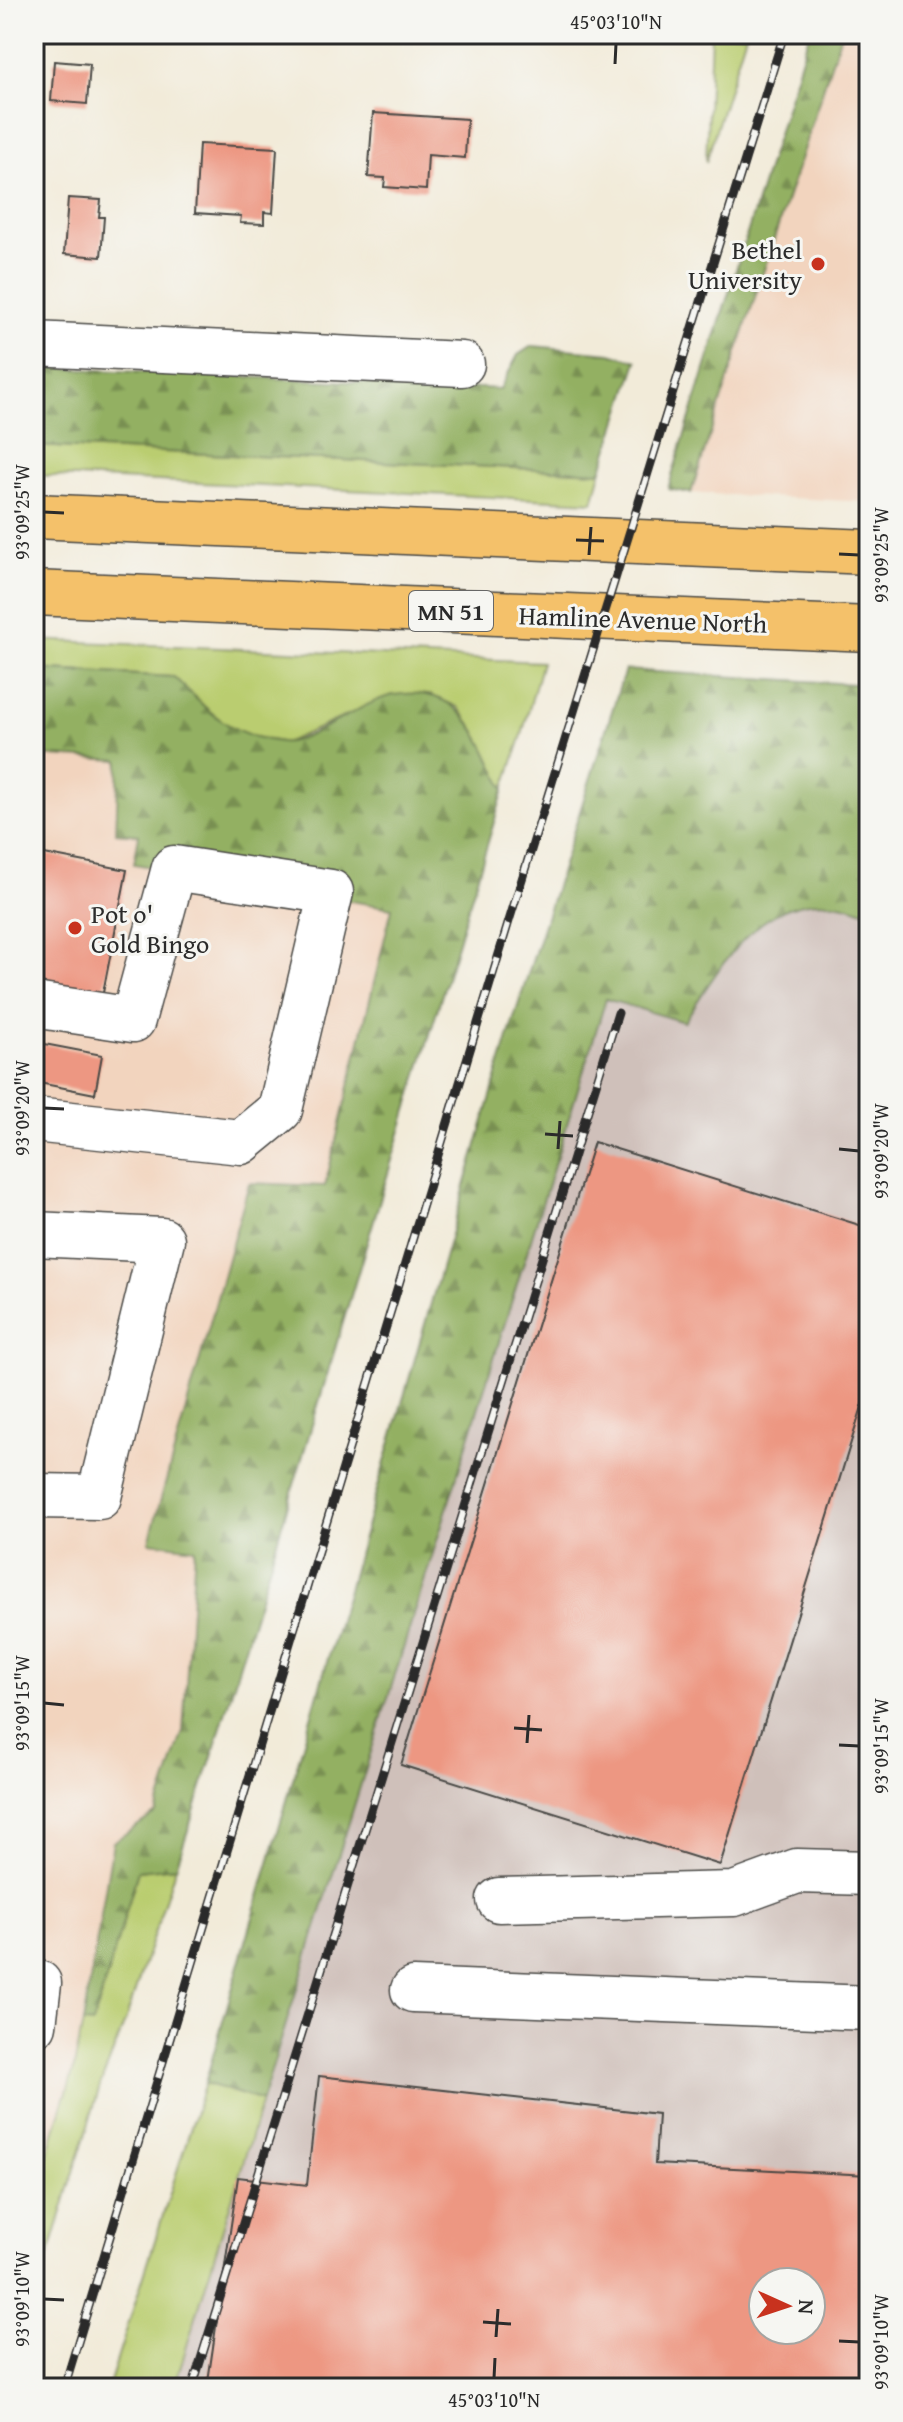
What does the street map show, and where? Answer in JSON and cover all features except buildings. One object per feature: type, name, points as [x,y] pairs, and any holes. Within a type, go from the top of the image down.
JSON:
[{"type":"highway","points":[[34,516],[869,552]]},
{"type":"highway","name":"Hamline Avenue North","points":[[34,593],[869,629]]},
{"type":"street","points":[[34,344],[462,364]]},
{"type":"street","points":[[34,1005],[133,1020],[174,868],[331,892],[280,1110],[241,1142],[34,1120]]},
{"type":"street","points":[[34,1234],[162,1240],[99,1497],[34,1496]]},
{"type":"street","points":[[499,1900],[734,1894],[797,1871],[869,1873]]},
{"type":"street","points":[[34,1983],[39,1983],[34,2025]]},
{"type":"street","points":[[413,1990],[869,2008]]},
{"type":"shaded area","name":"Bethel University","points":[[841,34],[869,34],[869,502],[691,493]]},
{"type":"shaded area","points":[[34,755],[119,759],[116,833],[139,835],[135,864],[392,907],[325,1187],[249,1183],[150,1541],[195,1547],[183,1731],[156,1813],[113,1843],[73,2072],[34,2198]]},
{"type":"shaded area","points":[[823,901],[848,904],[869,913],[869,2388],[174,2388],[606,998],[684,1022],[727,956],[753,929],[787,907]]},
{"type":"green space","points":[[711,34],[746,34],[706,162]]},
{"type":"green space","points":[[809,34],[841,34],[691,493],[668,489]]},
{"type":"green space","points":[[532,346],[610,353],[637,361],[601,472],[34,446],[34,367],[500,389],[518,355]]},
{"type":"green space","points":[[34,446],[601,472],[593,502],[34,475]]},
{"type":"green space","points":[[34,640],[542,662],[504,789],[475,730],[458,707],[430,695],[393,695],[285,743],[247,735],[223,724],[173,677],[34,669]]},
{"type":"green space","points":[[34,669],[174,677],[210,711],[234,728],[281,742],[307,736],[386,697],[418,694],[437,697],[466,718],[504,789],[176,1867],[138,1871],[93,2024],[83,2023],[113,1842],[156,1813],[183,1731],[195,1548],[149,1542],[249,1183],[325,1186],[392,908],[134,864],[139,835],[116,833],[119,760],[34,755]]},
{"type":"green space","points":[[625,670],[869,685],[869,913],[836,903],[806,903],[780,912],[757,927],[737,947],[684,1022],[606,999],[262,2101],[205,2083],[509,1034]]},
{"type":"green space","points":[[176,1867],[126,2019],[101,2083],[34,2304],[34,2198],[73,2072],[83,2023],[93,2023],[138,1871]]},
{"type":"green space","points":[[205,2083],[262,2101],[174,2388],[108,2388]]},
{"type":"railway","points":[[64,2388],[509,921],[784,34]]},
{"type":"railway","points":[[192,2388],[618,1013]]},
{"type":"place","name":"Bethel University","points":[[818,264]]},
{"type":"place","name":"Pot o' Gold Bingo","points":[[75,928]]}]
